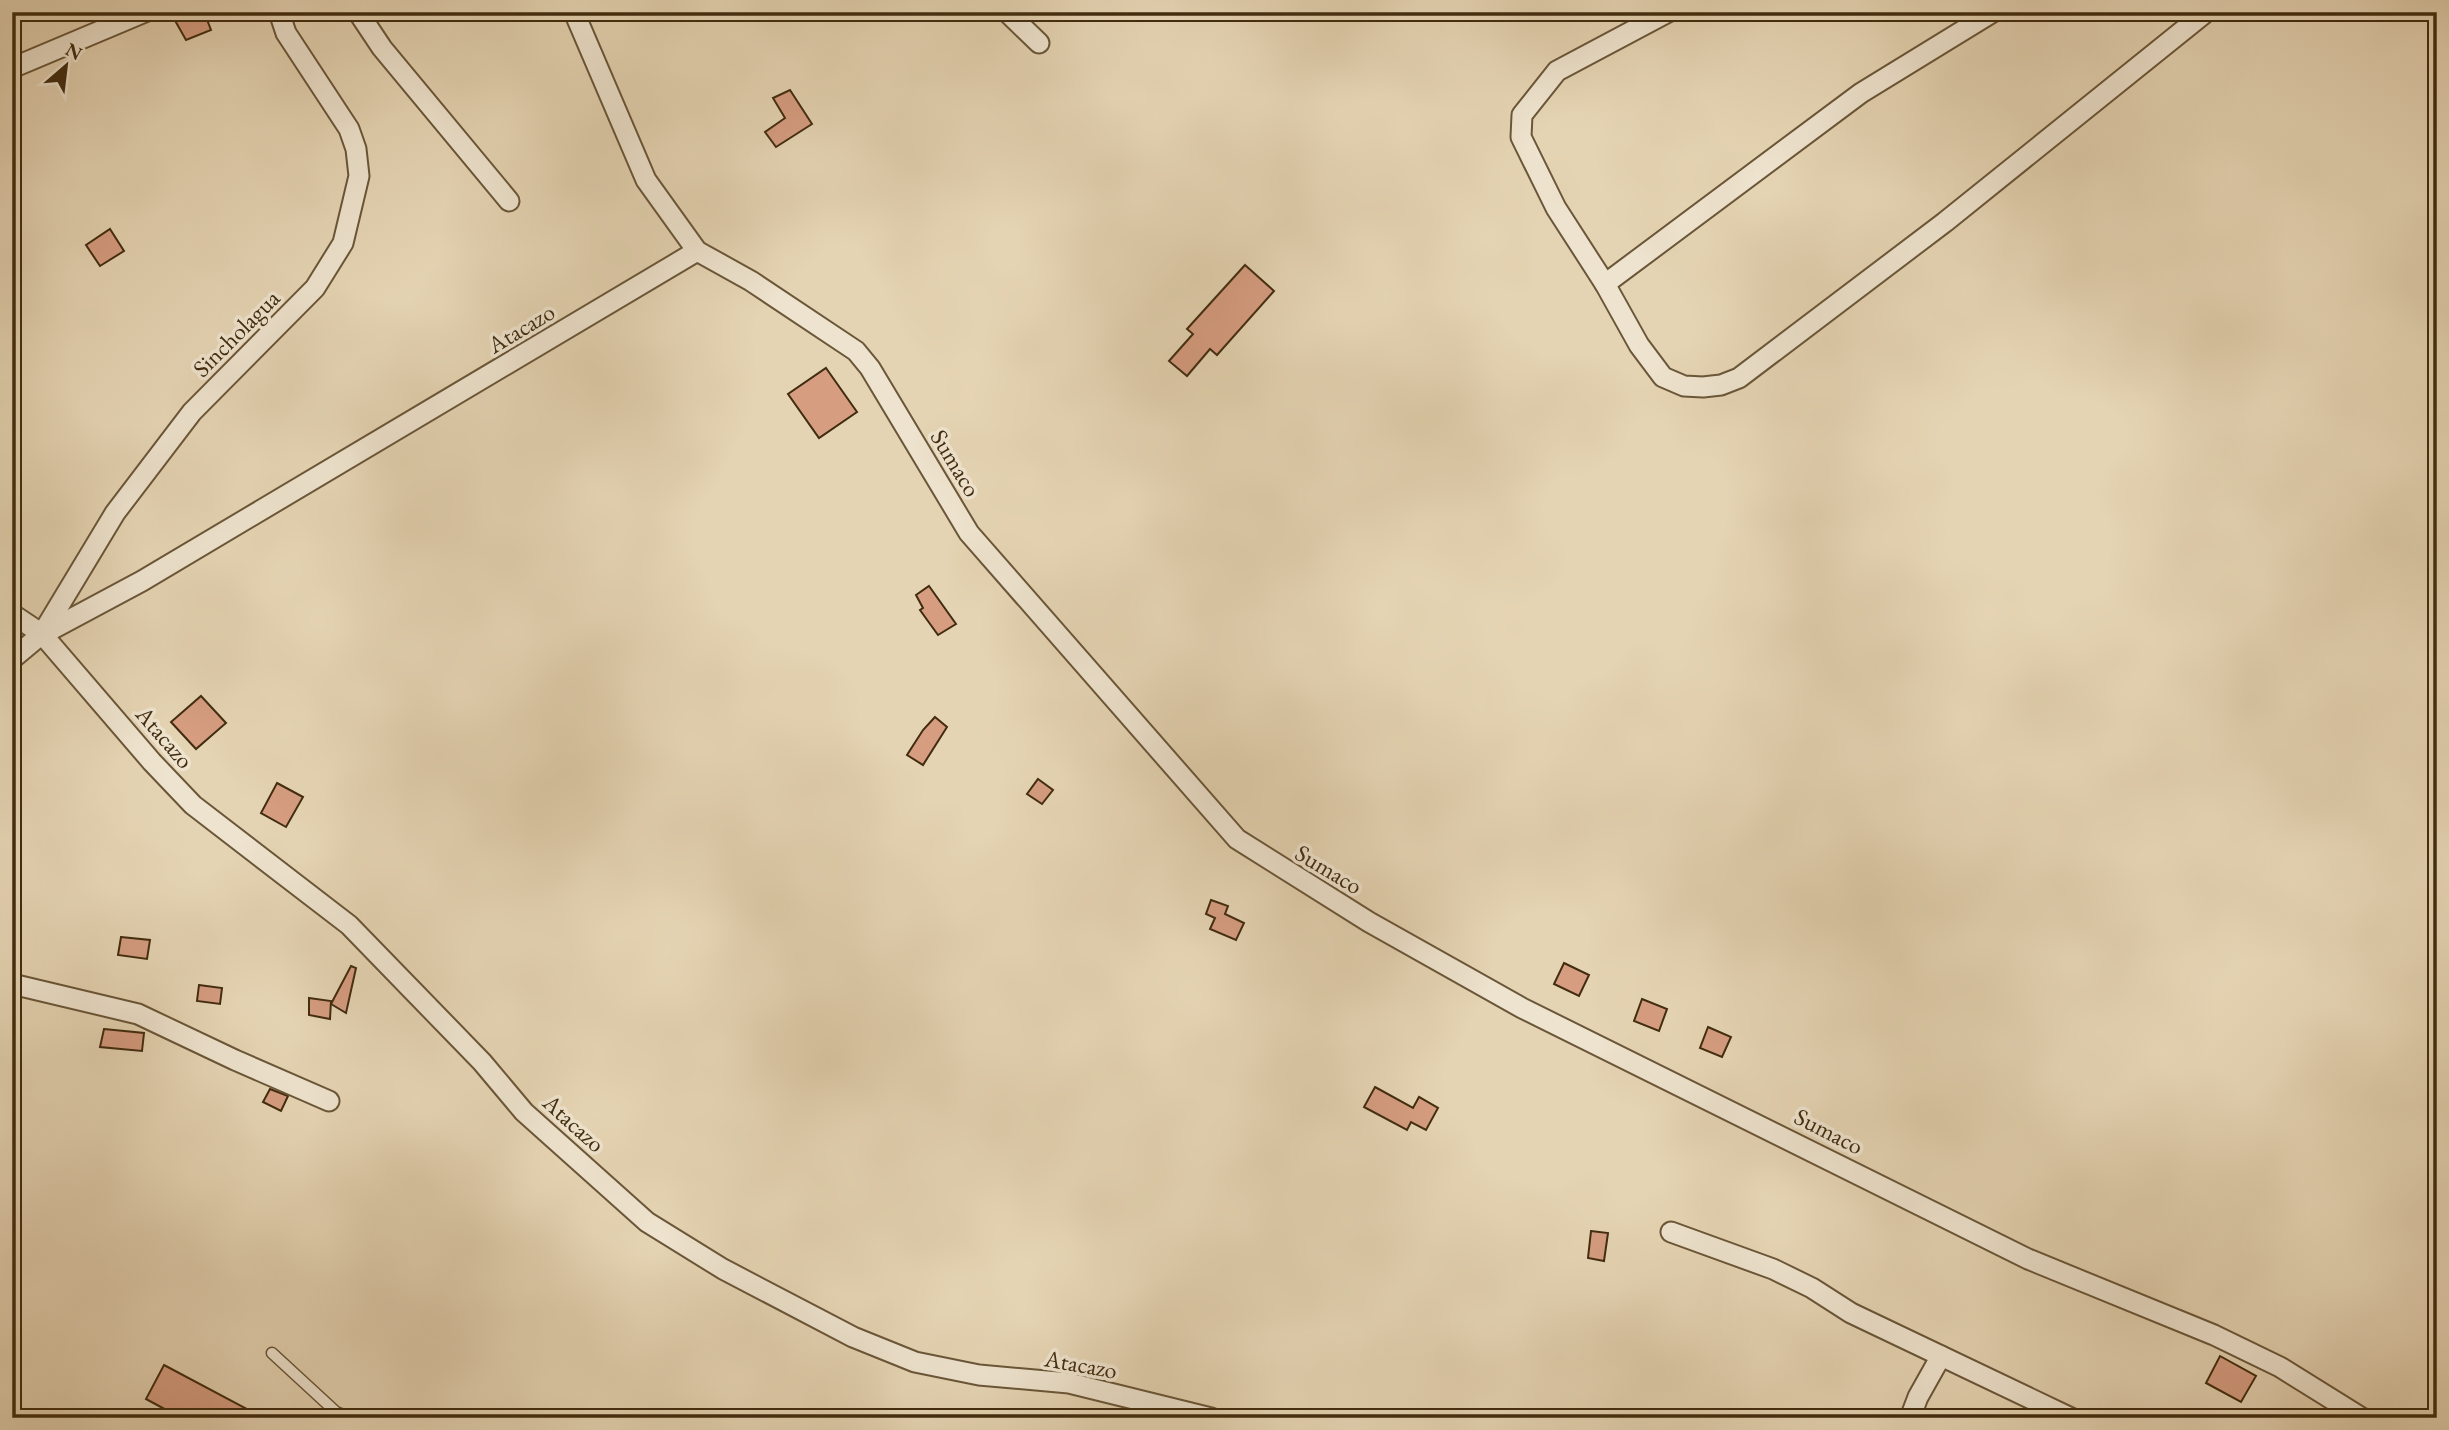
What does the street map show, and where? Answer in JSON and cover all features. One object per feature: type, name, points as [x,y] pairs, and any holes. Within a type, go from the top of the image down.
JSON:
[{"type":"street","points":[[12,68],[145,12]]},
{"type":"street","name":"Sincholagua","points":[[12,659],[42,634],[116,513],[191,412],[315,288],[343,243],[359,176],[356,149],[349,129],[286,33],[279,12]]},
{"type":"street","points":[[358,12],[382,48],[509,201]]},
{"type":"street","name":"Sumaco","points":[[574,12],[646,180],[697,251],[751,281],[856,351],[870,368],[970,533],[1237,839],[1369,922],[1522,1008],[2028,1259],[2214,1335],[2280,1367],[2362,1418]]},
{"type":"street","points":[[1007,12],[1039,43]]},
{"type":"street","points":[[1668,12],[1557,71],[1522,115],[1521,137],[1550,196],[1639,345],[1663,377],[1684,386],[1703,387],[1739,378],[1945,222],[2206,12]]},
{"type":"street","points":[[1605,284],[1861,93],[1993,12]]},
{"type":"street","name":"Atacazo","points":[[42,634],[142,581],[697,251]]},
{"type":"street","name":"Atacazo","points":[[12,614],[42,634],[152,762],[193,805],[349,925],[482,1062],[524,1112],[647,1222],[723,1269],[853,1337],[915,1362],[979,1375],[1069,1384],[1211,1418]]},
{"type":"street","points":[[12,984],[138,1014],[330,1101]]},
{"type":"street","points":[[1671,1232],[1773,1269],[1812,1288],[1851,1313],[2071,1418]]},
{"type":"street","points":[[1910,1418],[1918,1397],[1941,1356]]},
{"type":"lane","points":[[272,1353],[337,1412],[350,1418]]},
{"type":"building","points":[[184,12],[204,12],[211,30],[186,40],[173,17]]},
{"type":"building","points":[[790,90],[812,124],[776,147],[765,132],[785,118],[773,98]]},
{"type":"building","points":[[110,229],[124,251],[100,266],[86,245]]},
{"type":"building","points":[[1245,265],[1274,291],[1217,355],[1210,349],[1187,376],[1169,361],[1193,334],[1187,329]]},
{"type":"building","points":[[826,368],[857,412],[819,438],[788,394]]},
{"type":"building","points":[[929,586],[956,624],[938,635],[920,610],[923,608],[916,595]]},
{"type":"building","points":[[201,696],[226,723],[196,749],[171,722]]},
{"type":"building","points":[[935,717],[947,727],[923,765],[907,755]]},
{"type":"building","points":[[1038,779],[1053,790],[1042,804],[1027,794]]},
{"type":"building","points":[[277,783],[303,797],[286,827],[261,813]]},
{"type":"building","points":[[1211,900],[1228,906],[1225,914],[1244,923],[1236,940],[1210,929],[1215,918],[1206,914]]},
{"type":"building","points":[[121,937],[150,940],[147,959],[118,955]]},
{"type":"building","points":[[1564,963],[1589,975],[1579,996],[1554,984]]},
{"type":"building","points":[[351,966],[356,968],[346,1013],[331,1004]]},
{"type":"building","points":[[199,985],[222,988],[220,1004],[197,1001]]},
{"type":"building","points":[[309,998],[331,1001],[330,1019],[309,1015]]},
{"type":"building","points":[[1642,999],[1667,1009],[1659,1031],[1634,1021]]},
{"type":"building","points":[[1708,1027],[1731,1037],[1722,1057],[1700,1048]]},
{"type":"building","points":[[104,1029],[144,1033],[142,1051],[100,1047]]},
{"type":"building","points":[[1375,1087],[1413,1108],[1419,1097],[1438,1108],[1426,1130],[1411,1122],[1407,1130],[1364,1107]]},
{"type":"building","points":[[270,1089],[288,1096],[281,1111],[263,1102]]},
{"type":"building","points":[[1591,1231],[1608,1233],[1604,1261],[1588,1258]]},
{"type":"building","points":[[2220,1356],[2256,1376],[2241,1402],[2206,1383]]},
{"type":"building","points":[[164,1365],[264,1418],[181,1418],[146,1399]]}]
